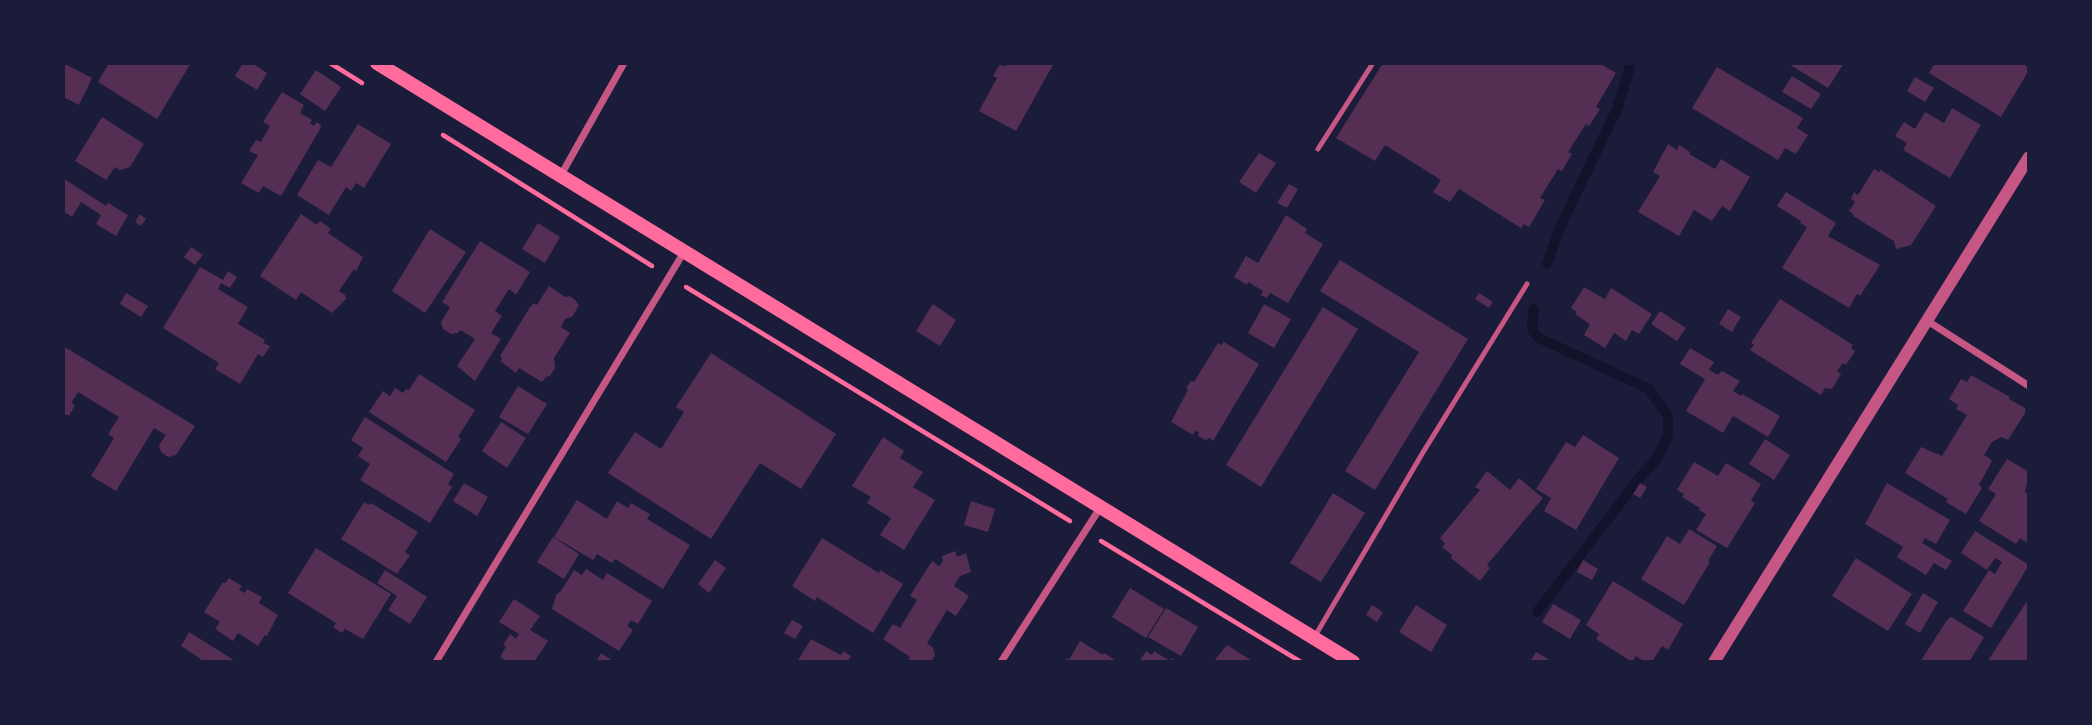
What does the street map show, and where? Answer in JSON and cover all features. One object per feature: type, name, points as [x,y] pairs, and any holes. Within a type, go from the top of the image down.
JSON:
[{"type":"main road","points":[[377,63],[1353,662]]},
{"type":"street","points":[[560,176],[624,63]]},
{"type":"street","points":[[1714,662],[2029,157]]},
{"type":"street","points":[[436,662],[684,252]]},
{"type":"street","points":[[1926,320],[2029,386]]},
{"type":"street","points":[[1002,662],[1100,508]]},
{"type":"lane","points":[[1318,149],[1373,63]]},
{"type":"lane","points":[[1314,639],[1422,454],[1527,284]]},
{"type":"path","points":[[330,63],[365,85]]},
{"type":"path","points":[[435,130],[668,277],[1301,662]]},
{"type":"building","points":[[109,63],[191,63],[157,119],[98,82]]},
{"type":"building","points":[[243,63],[252,63],[267,73],[257,90],[235,76]]},
{"type":"building","points":[[1006,63],[1054,63],[1016,131],[979,111],[997,78],[993,76],[1000,64],[1004,67]]},
{"type":"building","points":[[1383,63],[1599,63],[1616,73],[1596,107],[1600,109],[1589,126],[1586,124],[1568,152],[1572,154],[1562,171],[1558,169],[1540,198],[1545,200],[1529,227],[1524,224],[1521,228],[1459,189],[1450,202],[1433,192],[1441,180],[1385,145],[1375,161],[1336,138]]},
{"type":"building","points":[[1787,63],[1844,63],[1828,88]]},
{"type":"building","points":[[1935,63],[2021,63],[2029,70],[2001,117],[1929,73]]},
{"type":"building","points":[[65,64],[92,78],[79,105],[63,97]]},
{"type":"building","points":[[1717,67],[1803,118],[1797,128],[1808,135],[1796,154],[1785,148],[1778,160],[1692,108]]},
{"type":"building","points":[[316,70],[341,87],[325,111],[300,94]]},
{"type":"building","points":[[1792,76],[1821,94],[1811,109],[1782,92]]},
{"type":"building","points":[[1915,77],[1934,88],[1925,102],[1907,91]]},
{"type":"building","points":[[282,92],[304,105],[300,113],[312,120],[310,123],[314,126],[316,122],[321,125],[281,196],[263,186],[259,193],[241,183],[258,155],[249,151],[256,140],[261,142],[270,126],[263,122]]},
{"type":"building","points":[[1952,108],[1981,125],[1950,178],[1903,150],[1907,143],[1895,136],[1904,122],[1915,129],[1925,112],[1944,123]]},
{"type":"building","points":[[102,117],[144,144],[130,167],[120,170],[115,167],[106,180],[75,161]]},
{"type":"building","points":[[358,124],[391,144],[364,188],[356,183],[351,191],[346,187],[329,215],[297,195],[318,160],[331,167]]},
{"type":"building","points":[[1668,144],[1677,150],[1679,145],[1715,169],[1721,159],[1750,177],[1730,211],[1722,206],[1712,221],[1694,210],[1679,236],[1638,212],[1660,176],[1653,172]]},
{"type":"building","points":[[1259,153],[1276,163],[1256,193],[1239,182]]},
{"type":"building","points":[[1874,169],[1879,172],[1881,170],[1936,206],[1911,245],[1896,249],[1894,241],[1849,211],[1855,202],[1851,199],[1854,192],[1858,195]]},
{"type":"building","points":[[63,178],[106,206],[108,203],[128,215],[116,236],[96,224],[101,215],[81,202],[72,217],[63,211]]},
{"type":"building","points":[[1289,184],[1298,189],[1287,208],[1277,203]]},
{"type":"building","points":[[1786,192],[1836,223],[1828,236],[1880,265],[1849,308],[1782,268],[1807,227],[1777,206]]},
{"type":"building","points":[[140,214],[146,219],[141,226],[135,222]]},
{"type":"building","points":[[301,214],[317,225],[320,221],[331,229],[328,233],[363,257],[356,271],[354,269],[339,291],[346,299],[332,313],[301,292],[296,300],[260,276]]},
{"type":"building","points":[[1286,215],[1307,229],[1305,233],[1323,244],[1288,303],[1270,293],[1267,298],[1261,295],[1263,291],[1234,277],[1246,256],[1258,263]]},
{"type":"building","points":[[538,223],[560,237],[545,263],[522,249]]},
{"type":"building","points":[[430,229],[466,252],[425,313],[392,291]]},
{"type":"building","points":[[480,241],[530,272],[516,295],[509,289],[495,311],[502,316],[491,333],[501,339],[475,381],[457,366],[475,339],[460,330],[451,334],[443,329],[441,322],[450,307],[442,302]]},
{"type":"building","points":[[191,247],[203,255],[195,265],[184,257]]},
{"type":"building","points":[[1340,260],[1468,339],[1375,490],[1345,471],[1419,352],[1320,291]]},
{"type":"building","points":[[200,267],[223,280],[228,271],[237,277],[230,288],[221,283],[218,289],[248,307],[238,324],[265,340],[263,343],[270,346],[263,357],[258,354],[240,384],[215,369],[219,363],[163,328]]},
{"type":"building","points":[[549,286],[565,297],[574,299],[579,305],[572,317],[565,319],[561,327],[570,333],[554,358],[555,368],[542,382],[519,368],[516,373],[500,361],[500,356],[530,307],[534,303],[537,305]]},
{"type":"building","points":[[1584,287],[1605,299],[1611,288],[1652,314],[1639,334],[1632,330],[1626,341],[1614,333],[1605,348],[1584,335],[1590,324],[1571,308]]},
{"type":"building","points":[[126,293],[148,306],[141,317],[120,304]]},
{"type":"building","points":[[1479,293],[1493,302],[1489,308],[1475,299]]},
{"type":"building","points":[[1780,299],[1853,345],[1851,348],[1855,351],[1846,365],[1843,363],[1837,371],[1841,374],[1832,389],[1825,388],[1821,395],[1750,350],[1754,345],[1751,343]]},
{"type":"building","points":[[933,304],[956,320],[940,346],[916,331]]},
{"type":"building","points":[[1264,304],[1291,319],[1274,348],[1248,333]]},
{"type":"building","points":[[1323,307],[1358,329],[1261,487],[1226,465]]},
{"type":"building","points":[[1728,309],[1741,317],[1732,332],[1719,324]]},
{"type":"building","points":[[1660,311],[1686,328],[1677,341],[1651,324]]},
{"type":"building","points":[[1224,342],[1259,364],[1213,441],[1210,438],[1206,440],[1198,436],[1199,432],[1195,431],[1193,435],[1171,422],[1188,390],[1186,388],[1191,381],[1194,382],[1218,343],[1221,345]]},
{"type":"building","points":[[63,346],[195,426],[176,455],[168,457],[161,452],[159,445],[166,435],[154,428],[116,491],[91,476],[114,438],[108,434],[119,417],[78,392],[71,403],[75,405],[69,416],[66,414],[63,419]]},
{"type":"building","points":[[1690,348],[1714,362],[1709,370],[1718,375],[1722,371],[1740,381],[1733,391],[1780,416],[1768,437],[1733,416],[1723,433],[1686,411],[1705,379],[1680,364]]},
{"type":"building","points":[[711,353],[836,434],[801,489],[760,463],[711,539],[608,473],[635,432],[661,449],[684,412],[676,407]]},
{"type":"building","points":[[419,374],[475,410],[446,462],[369,412],[383,391],[390,396],[395,388],[403,393],[406,389],[409,390]]},
{"type":"building","points":[[1971,375],[2010,397],[2009,399],[2025,408],[2025,413],[2008,440],[2001,437],[1992,442],[1984,455],[1992,460],[1979,485],[1982,488],[1966,514],[1946,502],[1948,499],[1905,473],[1921,447],[1942,456],[1967,415],[1956,409],[1958,405],[1949,399],[1961,379],[1967,382]]},
{"type":"building","points":[[518,386],[547,404],[528,434],[499,417]]},
{"type":"building","points":[[365,417],[454,474],[448,484],[452,487],[430,523],[360,480],[370,464],[358,456],[363,448],[351,440]]},
{"type":"building","points":[[501,422],[526,438],[507,468],[482,451]]},
{"type":"building","points":[[1583,435],[1619,458],[1576,530],[1544,511],[1551,498],[1536,489],[1566,442],[1575,447]]},
{"type":"building","points":[[883,437],[904,451],[900,458],[923,472],[913,487],[935,500],[904,550],[880,535],[891,518],[867,503],[871,497],[852,486]]},
{"type":"building","points":[[1765,439],[1790,455],[1774,480],[1749,464]]},
{"type":"building","points":[[2007,459],[2029,472],[2025,492],[2029,494],[2029,544],[2020,538],[2016,544],[1979,521],[1996,494],[1988,489]]},
{"type":"building","points":[[1694,462],[1718,476],[1726,463],[1761,484],[1751,501],[1755,503],[1727,548],[1696,530],[1706,514],[1682,497],[1684,494],[1677,490]]},
{"type":"building","points":[[1487,471],[1510,490],[1519,478],[1543,498],[1487,565],[1490,568],[1480,581],[1451,558],[1452,555],[1442,547],[1445,544],[1440,538],[1480,490],[1475,487]]},
{"type":"building","points":[[464,483],[488,497],[477,516],[453,501]]},
{"type":"building","points":[[1640,483],[1647,487],[1640,498],[1633,494]]},
{"type":"building","points":[[1887,483],[1950,520],[1936,544],[1925,538],[1922,543],[1952,561],[1946,570],[1934,563],[1926,575],[1897,557],[1903,547],[1865,524]]},
{"type":"building","points":[[1333,493],[1365,513],[1321,582],[1290,563]]},
{"type":"building","points":[[577,500],[607,519],[617,501],[628,508],[631,503],[650,514],[647,519],[690,545],[663,589],[615,559],[612,563],[597,554],[593,560],[554,537]]},
{"type":"building","points":[[971,501],[995,509],[988,532],[964,525]]},
{"type":"building","points":[[364,502],[369,505],[371,503],[418,532],[405,552],[410,555],[397,574],[341,539]]},
{"type":"building","points":[[1689,529],[1717,546],[1684,605],[1641,579],[1667,536],[1680,544]]},
{"type":"building","points":[[1975,531],[2029,565],[1991,628],[1963,611],[1989,570],[1995,574],[2002,562],[1995,558],[1987,570],[1961,553]]},
{"type":"building","points":[[553,537],[579,554],[564,579],[537,562]]},
{"type":"building","points":[[822,538],[879,573],[880,570],[903,584],[873,633],[817,597],[815,601],[792,586]]},
{"type":"building","points":[[316,548],[391,594],[363,639],[345,629],[342,633],[333,627],[336,623],[288,593]]},
{"type":"building","points":[[955,551],[957,557],[966,553],[971,572],[960,576],[954,586],[969,596],[956,616],[947,610],[927,643],[933,648],[935,656],[931,662],[912,662],[908,660],[910,657],[883,639],[893,624],[900,628],[917,600],[910,596],[932,561],[939,566],[943,561],[942,556]]},
{"type":"building","points":[[1856,558],[1912,594],[1888,631],[1832,596]]},
{"type":"building","points":[[715,560],[726,568],[709,593],[698,584]]},
{"type":"building","points":[[1583,560],[1598,569],[1592,580],[1577,572]]},
{"type":"building","points":[[586,569],[603,580],[607,573],[652,601],[638,624],[631,620],[627,626],[633,630],[619,651],[552,609],[556,595],[574,570],[582,575]]},
{"type":"building","points":[[385,570],[427,597],[410,624],[388,610],[397,596],[377,583]]},
{"type":"building","points":[[229,578],[242,586],[239,590],[245,593],[247,589],[262,597],[259,603],[278,615],[267,636],[265,635],[258,646],[238,633],[233,641],[215,629],[220,622],[204,612],[223,582]]},
{"type":"building","points":[[1613,581],[1683,624],[1668,650],[1662,646],[1652,662],[1645,662],[1636,656],[1632,662],[1596,639],[1599,634],[1586,625]]},
{"type":"building","points":[[1130,588],[1164,609],[1146,638],[1112,617]]},
{"type":"building","points":[[1923,593],[1938,602],[1920,633],[1905,624]]},
{"type":"building","points":[[2029,598],[2029,662],[1987,662]]},
{"type":"building","points":[[514,599],[540,616],[530,630],[548,641],[534,662],[507,662],[500,657],[510,634],[516,639],[519,634],[499,622]]},
{"type":"building","points":[[1553,604],[1581,620],[1570,639],[1542,622]]},
{"type":"building","points":[[1372,605],[1383,612],[1377,622],[1366,615]]},
{"type":"building","points":[[1416,605],[1447,625],[1431,652],[1399,632]]},
{"type":"building","points":[[1166,608],[1198,627],[1181,656],[1148,637]]},
{"type":"building","points":[[1951,617],[1984,637],[1969,662],[1920,662],[1947,620]]},
{"type":"building","points":[[792,620],[803,626],[795,639],[784,633]]},
{"type":"building","points":[[189,632],[237,662],[198,662],[201,659],[181,646]]},
{"type":"building","points":[[811,639],[841,655],[843,651],[851,656],[849,660],[853,662],[797,662]]},
{"type":"building","points":[[1080,641],[1103,655],[1104,653],[1118,662],[1065,662]]},
{"type":"building","points":[[1227,645],[1254,662],[1213,662]]},
{"type":"building","points":[[1146,651],[1152,655],[1154,651],[1170,661],[1172,658],[1178,662],[1139,662]]},
{"type":"building","points":[[1536,652],[1553,662],[1530,662]]},
{"type":"building","points":[[601,653],[615,662],[596,662]]},
{"type":"waterway","points":[[1547,263],[1562,223],[1617,109],[1631,63]]},
{"type":"waterway","points":[[1534,309],[1533,331],[1539,338],[1649,389],[1668,416],[1668,435],[1656,460],[1537,612]]}]
